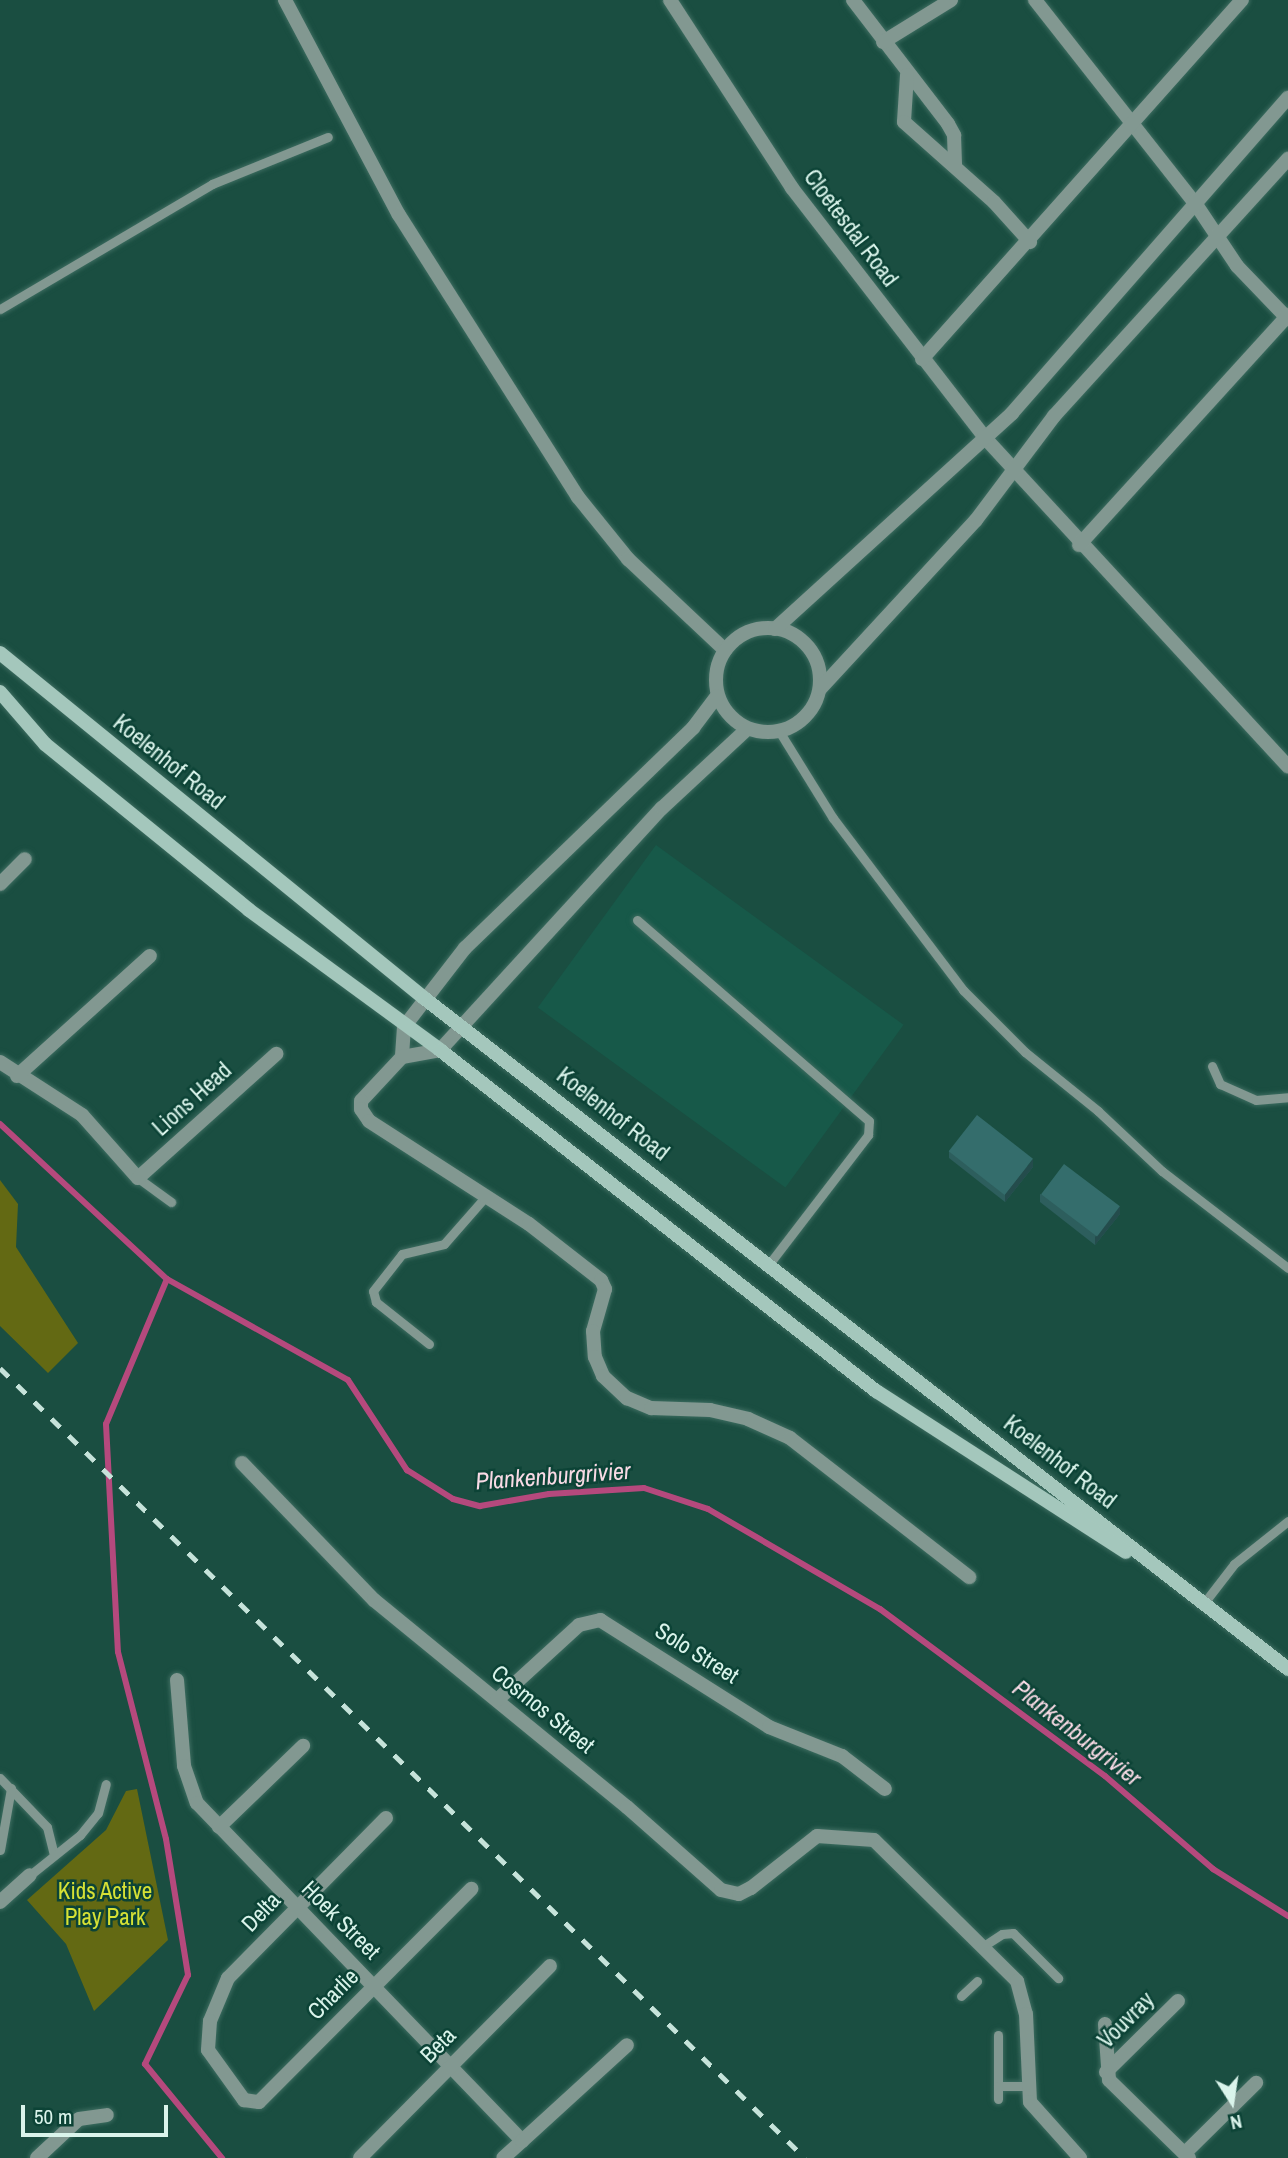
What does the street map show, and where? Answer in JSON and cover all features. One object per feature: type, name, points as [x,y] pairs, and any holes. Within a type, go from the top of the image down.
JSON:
[{"type":"main road","name":"Koelenhof Road","points":[[0,653],[424,998],[1288,1669]]},
{"type":"main road","name":"Koelenhof Road","points":[[0,692],[45,744],[249,910],[404,1027],[440,1050],[876,1391],[1204,1603]]},
{"type":"street","points":[[285,0],[399,215],[578,497],[628,559],[725,650]]},
{"type":"street","name":"Cloetesdal Road","points":[[670,0],[792,188],[985,438],[1079,545],[1288,766]]},
{"type":"street","points":[[853,0],[954,135],[955,166]]},
{"type":"street","points":[[883,42],[951,0]]},
{"type":"street","points":[[1035,0],[1132,127],[1195,203],[1237,266],[1287,317],[1079,545]]},
{"type":"street","points":[[922,359],[1132,127],[1236,2]]},
{"type":"street","points":[[907,75],[904,122],[919,140],[955,166],[1030,242]]},
{"type":"street","points":[[775,629],[985,438],[1288,98]]},
{"type":"street","points":[[820,689],[814,656],[804,643],[775,629],[747,632],[725,650],[718,664],[717,695],[724,710],[747,729],[779,731],[806,716],[820,689],[976,520],[1054,416],[1288,159]]},
{"type":"street","points":[[402,1057],[404,1027],[465,948],[693,728],[717,695]]},
{"type":"street","points":[[747,729],[662,807],[440,1050],[402,1057],[361,1101],[363,1115],[582,1262],[603,1284],[604,1295],[593,1331],[595,1357],[603,1376],[626,1398],[651,1408],[710,1410],[748,1419],[790,1438],[969,1577]]},
{"type":"street","points":[[0,884],[25,859]]},
{"type":"street","points":[[17,1076],[150,956]]},
{"type":"street","name":"Lions Head","points":[[138,1178],[276,1054]]},
{"type":"street","points":[[0,1062],[17,1076],[82,1115],[138,1178]]},
{"type":"street","name":"Cosmos Street","points":[[242,1464],[374,1600],[728,1894],[751,1888],[817,1836],[839,1835],[874,1840],[985,1945]]},
{"type":"street","name":"Solo Street","points":[[497,1700],[579,1625],[600,1620],[769,1727],[842,1756],[885,1789]]},
{"type":"street","name":"Hoek Street","points":[[177,1680],[188,1782],[197,1803],[522,2141]]},
{"type":"street","points":[[219,1827],[303,1746]]},
{"type":"street","name":"Delta","points":[[259,2102],[244,2100],[208,2049],[210,2021],[228,1978],[386,1818]]},
{"type":"street","points":[[0,1902],[30,1875]]},
{"type":"street","name":"Charlie","points":[[259,2102],[471,1889]]},
{"type":"street","points":[[985,1945],[1022,1989],[1028,2086],[1034,2110],[1080,2158]]},
{"type":"street","name":"Beta","points":[[360,2158],[550,1966]]},
{"type":"street","name":"Vouvray","points":[[1106,2072],[1178,2001]]},
{"type":"street","name":"Vouvray","points":[[1105,2024],[1106,2072],[1113,2085],[1187,2156],[1256,2083]]},
{"type":"street","points":[[503,2158],[627,2045]]},
{"type":"street","points":[[37,2158],[79,2119],[107,2115]]},
{"type":"lane","points":[[0,309],[212,184],[328,137]]},
{"type":"lane","points":[[779,731],[833,818],[963,990],[1025,1052],[1098,1111],[1162,1171],[1288,1268]]},
{"type":"lane","points":[[637,920],[869,1121],[868,1135],[769,1264]]},
{"type":"lane","points":[[1212,1066],[1220,1084],[1255,1100],[1288,1097]]},
{"type":"lane","points":[[138,1178],[171,1202]]},
{"type":"lane","points":[[429,1344],[376,1302],[373,1291],[402,1254],[444,1244],[486,1196]]},
{"type":"lane","points":[[1204,1603],[1234,1564],[1288,1521]]},
{"type":"lane","points":[[0,1778],[47,1827],[54,1855]]},
{"type":"lane","points":[[30,1875],[99,1813],[107,1784]]},
{"type":"lane","points":[[0,1850],[11,1788]]},
{"type":"lane","points":[[985,1945],[1002,1934],[1013,1933],[1058,1978]]},
{"type":"lane","points":[[961,1996],[977,1981]]},
{"type":"lane","points":[[998,2035],[998,2099]]},
{"type":"lane","points":[[998,2086],[1028,2086]]},
{"type":"shaded area","points":[[656,845],[904,1025],[785,1187],[538,1008]]},
{"type":"green space","points":[[0,1180],[18,1204],[16,1247],[78,1343],[48,1373],[0,1326]]},
{"type":"green space","name":"Kids Active Play Park","points":[[137,1789],[168,1940],[94,2011],[66,1944],[27,1900],[106,1830],[126,1791]]},
{"type":"building","points":[[977,1115],[1033,1159],[1005,1195],[949,1151]]},
{"type":"building","points":[[1064,1164],[1120,1206],[1097,1236],[1041,1194]]},
{"type":"waterway","name":"Plankenburgrivier","points":[[0,1124],[167,1279],[348,1380],[407,1470],[453,1499],[480,1506],[549,1494],[644,1488],[708,1509],[880,1609],[1105,1776],[1213,1869],[1288,1916]]},
{"type":"waterway","points":[[167,1279],[106,1424],[118,1652],[166,1839],[188,1975],[145,2064],[222,2158]]},
{"type":"railway","points":[[0,1368],[805,2158]]}]
